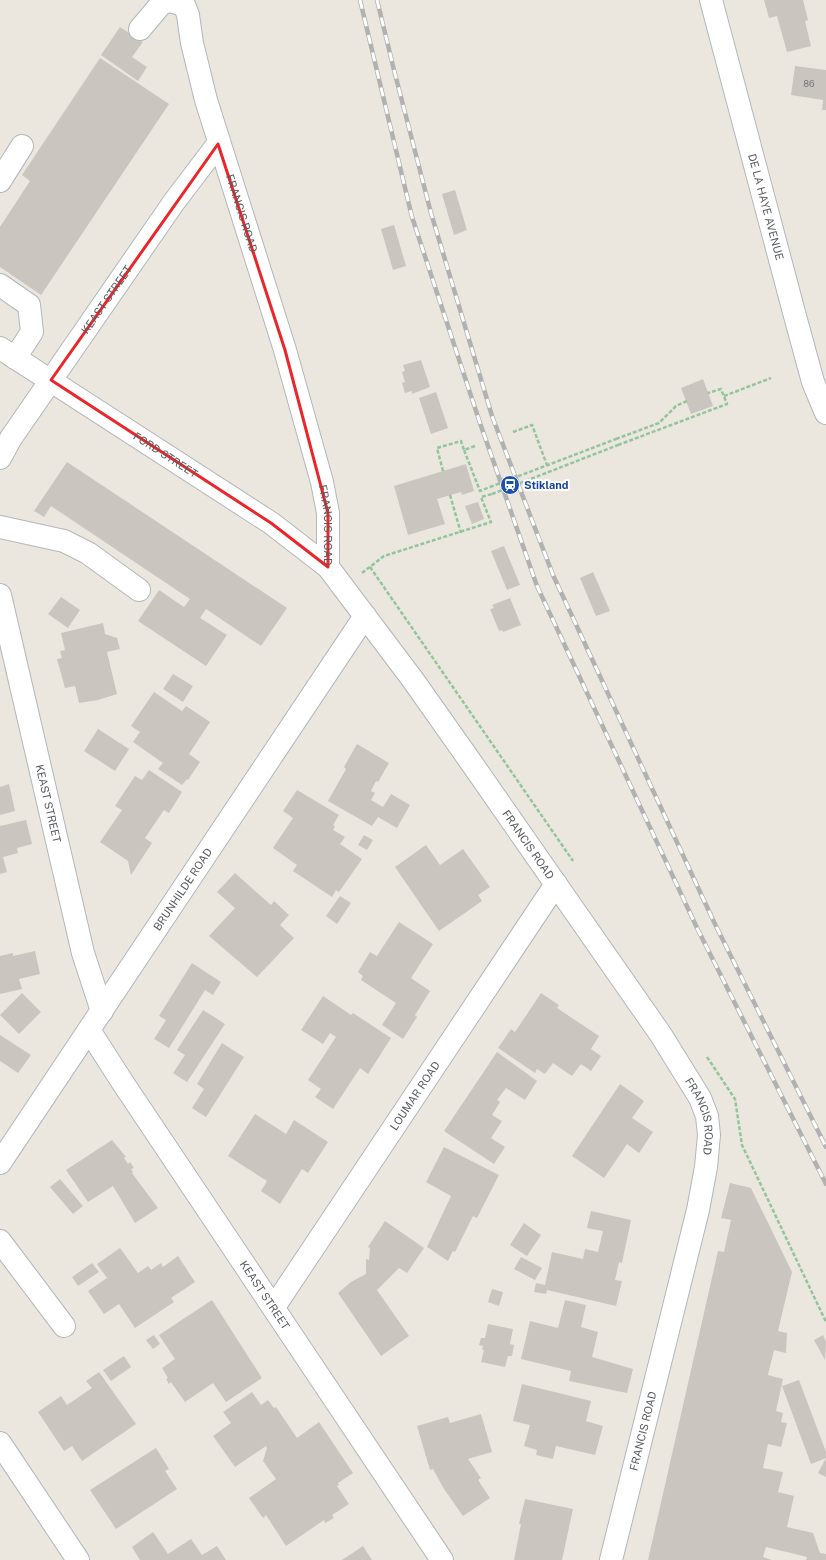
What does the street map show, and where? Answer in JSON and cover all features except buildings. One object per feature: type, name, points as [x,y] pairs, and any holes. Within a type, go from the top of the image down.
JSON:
[{"type":"street","name":"DE LA HAYE AVENUE","points":[[711,0],[813,382],[826,413]]},
{"type":"street","name":"FRANCIS ROAD","points":[[140,29],[162,3],[170,1],[185,7],[206,100],[218,144],[285,350],[322,482],[328,513],[328,567],[413,680],[556,884],[686,1075],[700,1098],[708,1122],[706,1167],[698,1210],[612,1560]]},
{"type":"street","name":"KEAST STREET","points":[[0,458],[51,380],[174,202],[218,144]]},
{"type":"street","points":[[0,181],[22,146]]},
{"type":"street","points":[[0,285],[29,305],[32,332],[7,353]]},
{"type":"street","name":"FORD STREET","points":[[7,353],[271,523],[328,567]]},
{"type":"street","points":[[0,527],[64,541],[88,553],[139,590]]},
{"type":"street","name":"KEAST STREET","points":[[0,595],[83,953],[102,1010]]},
{"type":"street","name":"BRUNHILDE ROAD","points":[[0,1163],[366,616]]},
{"type":"street","name":"LOUMAR ROAD","points":[[274,1307],[556,884]]},
{"type":"street","name":"KEAST STREET","points":[[89,1030],[442,1560]]},
{"type":"street","points":[[0,1241],[64,1326]]},
{"type":"street","points":[[0,1443],[78,1560]]},
{"type":"path","points":[[724,396],[771,378]]},
{"type":"path","points":[[370,567],[384,556],[461,533],[491,522],[481,497],[727,404],[721,388],[708,393]]},
{"type":"path","points":[[443,471],[437,448],[461,441],[480,491],[659,423],[676,406],[687,402]]},
{"type":"path","points":[[513,432],[532,425],[547,465]]},
{"type":"path","points":[[464,450],[475,446]]},
{"type":"path","points":[[450,495],[461,533]]},
{"type":"highlighted area","points":[[218,144],[285,350],[328,513],[328,567],[271,523],[51,380]]},
{"type":"railway","points":[[360,0],[412,217],[480,423],[537,586],[698,930],[826,1184]]},
{"type":"railway","points":[[377,0],[431,213],[492,416],[553,575],[714,922],[826,1147]]},
{"type":"place","name":"Stikland","points":[[510,485]]}]
